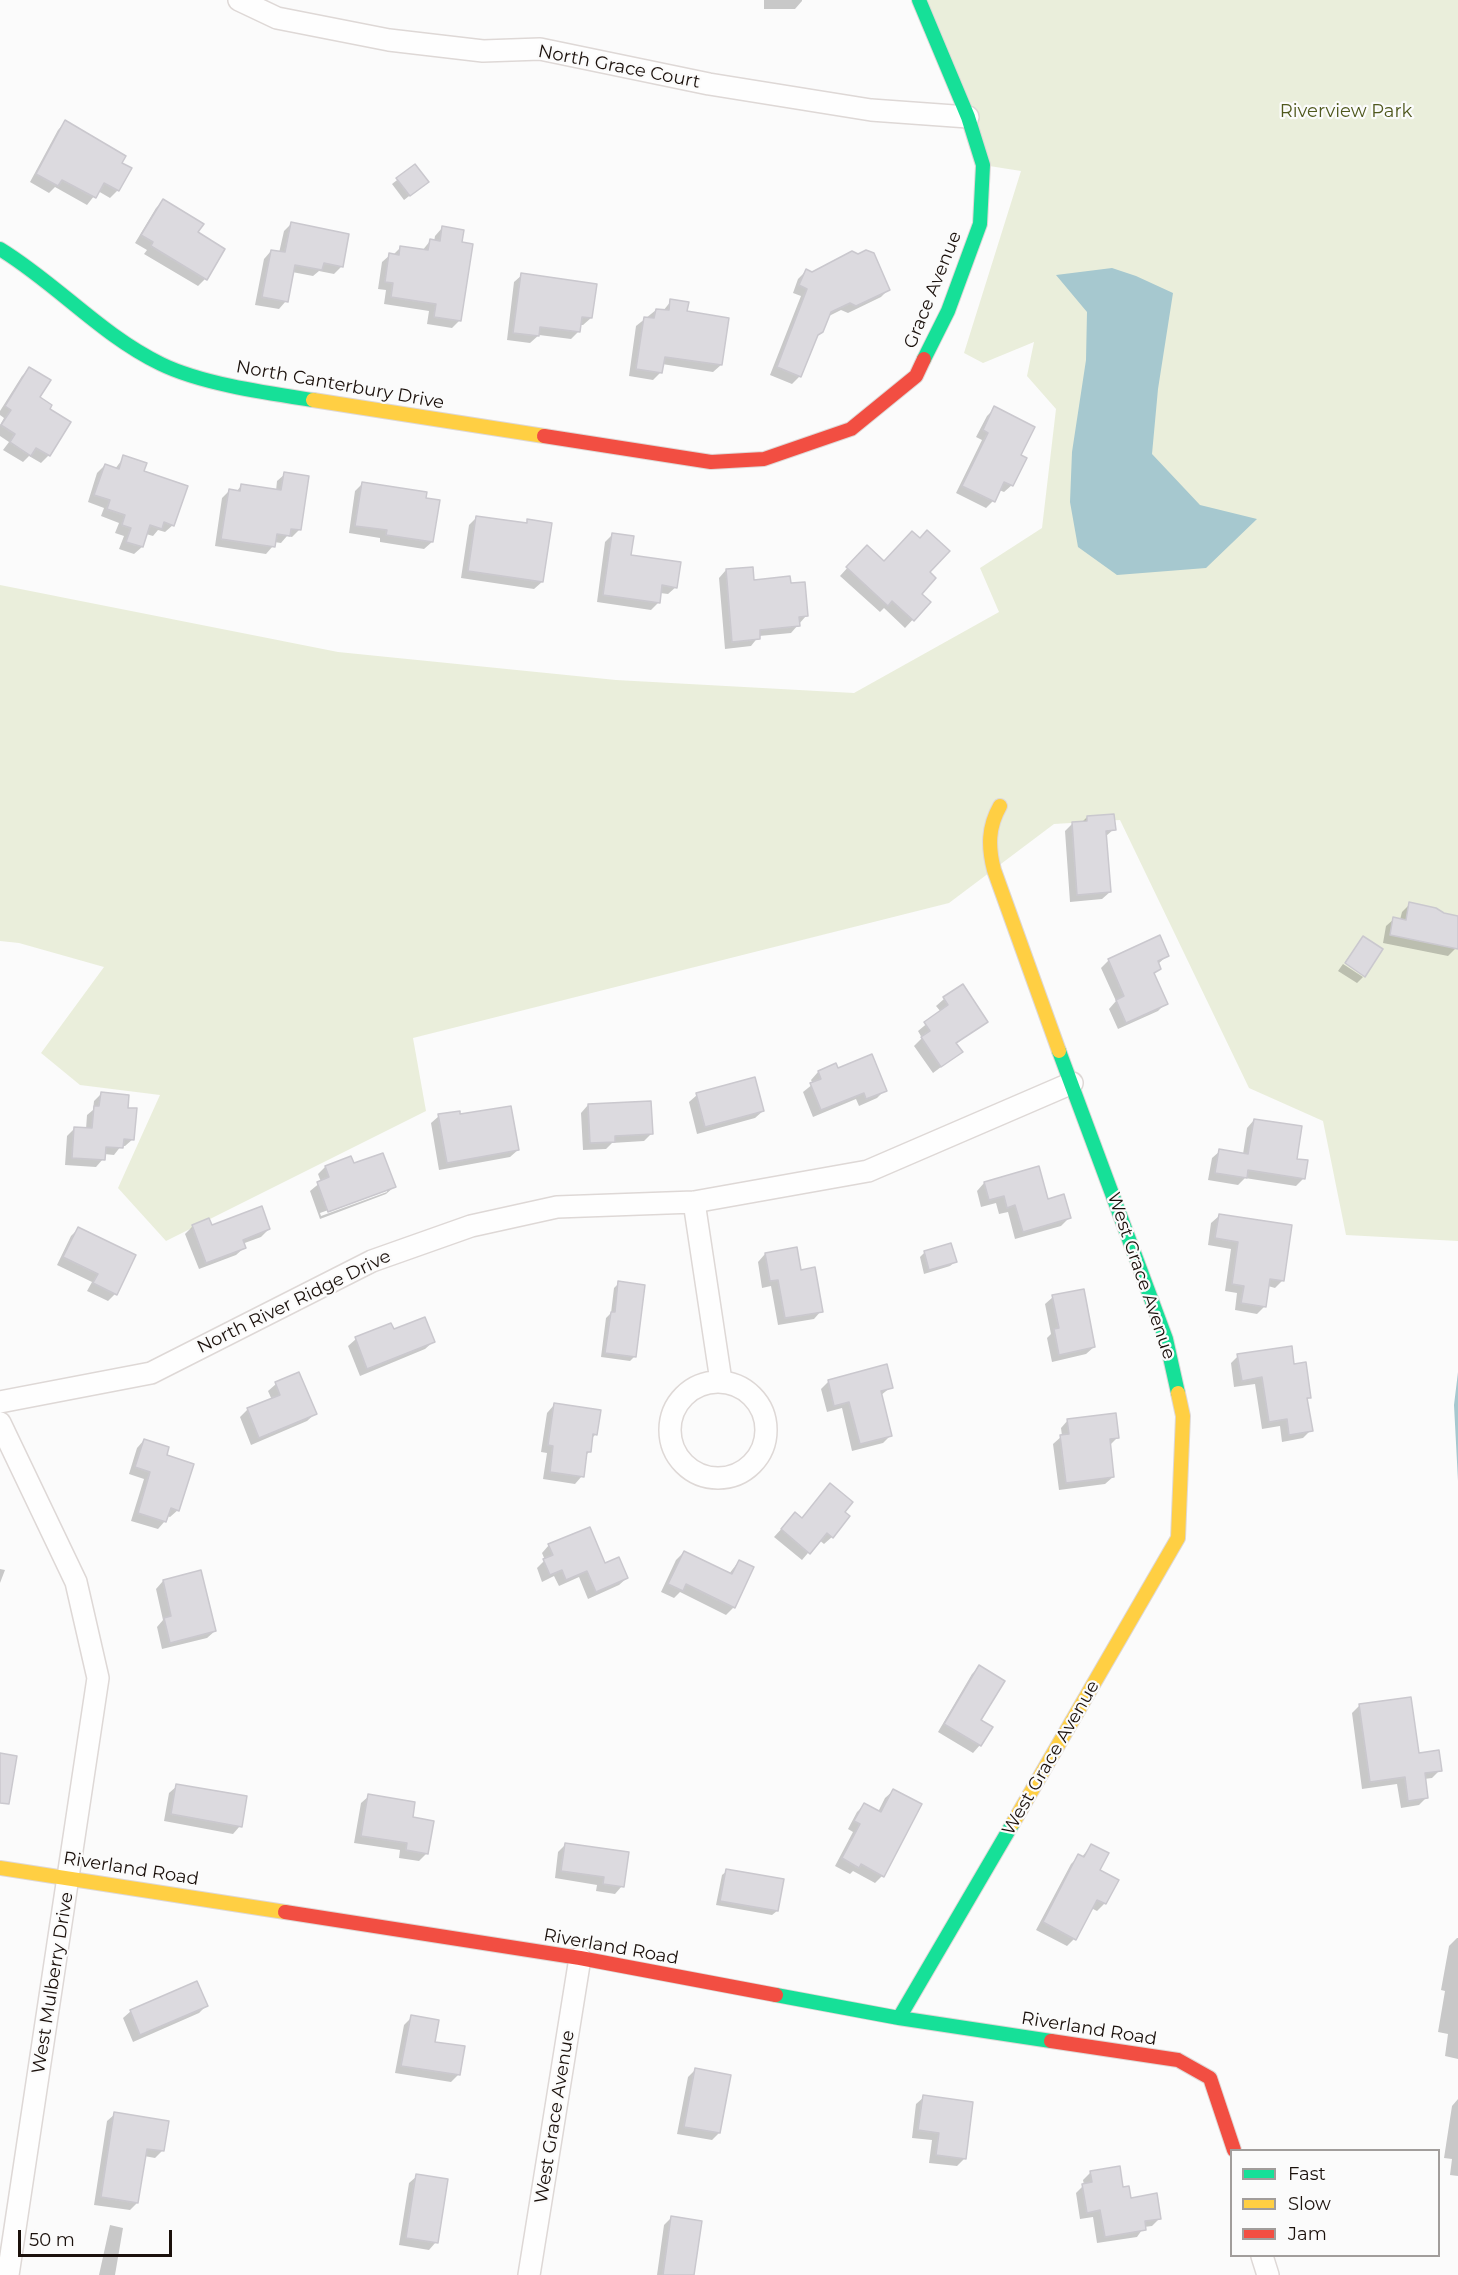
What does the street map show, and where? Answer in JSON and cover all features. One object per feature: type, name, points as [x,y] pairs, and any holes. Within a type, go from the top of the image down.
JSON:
[{"type":"street","name":"North Grace Court","points":[[239,0],[277,18],[389,40],[483,51],[540,49],[709,84],[871,110],[968,117]]},
{"type":"street","name":"Grace Avenue","points":[[711,462],[764,459],[851,429],[916,376],[948,311],[980,224],[983,165],[968,117],[919,0]]},
{"type":"street","name":"North Canterbury Drive","points":[[0,249],[28,266],[88,317],[133,348],[161,364],[195,377],[310,400],[711,462]]},
{"type":"street","name":"West Grace Avenue","points":[[899,2018],[1178,1538],[1183,1416],[1166,1339],[993,871],[988,836],[991,820],[1000,806]]},
{"type":"street","name":"North River Ridge Drive","points":[[0,1401],[151,1373],[372,1261],[471,1226],[557,1207],[694,1202],[868,1171],[1072,1083]]},
{"type":"street","points":[[694,1202],[721,1381]]},
{"type":"street","points":[[721,1381],[736,1385],[750,1393],[760,1405],[766,1420],[766,1437],[761,1452],[752,1465],[739,1474],[723,1479],[707,1478],[693,1472],[680,1461],[672,1447],[669,1431],[672,1415],[679,1401],[690,1390],[705,1383],[721,1381]]},
{"type":"street","name":"West Mulberry Drive","points":[[0,1423],[5,1444],[76,1582],[98,1678],[8,2275]]},
{"type":"street","name":"Riverland Road","points":[[0,1868],[580,1958],[899,2018],[1178,2060],[1210,2078],[1233,2149]]},
{"type":"street","name":"West Grace Avenue","points":[[530,2275],[580,1958]]},
{"type":"street","points":[[1262,2257],[1268,2275]]},
{"type":"green space","name":"Riverview Park","points":[[919,0],[1458,0],[1458,1241],[1346,1235],[1323,1121],[1249,1088],[1120,820],[1054,824],[949,903],[413,1038],[426,1111],[166,1241],[118,1188],[160,1095],[80,1085],[41,1053],[104,967],[19,943],[0,941],[0,585],[338,652],[616,680],[854,693],[999,612],[980,568],[1042,528],[1056,409],[1027,376],[1034,342],[983,363],[964,353],[1021,171],[983,165]]},
{"type":"water","points":[[1112,268],[1173,293],[1158,389],[1152,454],[1200,505],[1257,519],[1206,568],[1117,575],[1078,547],[1070,502],[1072,452],[1086,360],[1087,312],[1056,275]]},
{"type":"water","points":[[1458,1372],[1458,1481],[1454,1405]]},
{"type":"building","points":[[65,120],[126,156],[122,163],[132,168],[119,191],[104,183],[96,198],[62,180],[58,186],[36,174]]},
{"type":"building","points":[[415,164],[429,182],[410,196],[396,178]]},
{"type":"building","points":[[163,199],[204,224],[198,232],[225,249],[207,280],[151,246],[153,242],[141,235]]},
{"type":"building","points":[[291,222],[349,234],[343,267],[324,263],[322,270],[295,265],[288,302],[262,297],[271,250],[285,252]]},
{"type":"building","points":[[442,226],[464,230],[462,242],[473,244],[461,321],[434,317],[436,304],[391,297],[393,283],[385,282],[389,253],[399,255],[400,246],[428,250],[430,239],[440,241]]},
{"type":"building","points":[[866,250],[874,253],[890,290],[856,306],[850,303],[831,312],[823,332],[818,335],[801,377],[777,367],[807,289],[799,285],[806,269],[812,272],[852,251],[858,254]]},
{"type":"building","points":[[521,273],[597,284],[592,318],[582,317],[580,332],[540,327],[539,336],[513,333]]},
{"type":"building","points":[[670,299],[689,302],[687,311],[729,318],[722,365],[665,357],[662,373],[636,369],[644,317],[654,318],[656,309],[669,310]]},
{"type":"building","points":[[29,367],[51,380],[40,397],[52,405],[50,409],[71,422],[50,456],[36,448],[31,456],[10,442],[15,434],[1,425],[11,410],[5,406]]},
{"type":"building","points":[[994,406],[1035,427],[1021,455],[1027,458],[1013,486],[1004,482],[995,502],[962,486],[988,433],[983,430]]},
{"type":"building","points":[[123,455],[147,463],[144,471],[188,486],[174,526],[164,522],[162,529],[150,525],[143,547],[126,542],[131,528],[122,525],[125,515],[107,509],[110,500],[94,495],[105,464],[119,469]]},
{"type":"building","points":[[284,472],[309,476],[301,530],[291,529],[290,536],[277,534],[275,547],[221,539],[229,489],[240,491],[241,484],[281,490]]},
{"type":"building","points":[[362,482],[427,492],[426,498],[440,500],[433,542],[386,535],[387,530],[355,526]]},
{"type":"building","points":[[476,516],[527,523],[527,519],[552,523],[543,582],[468,571]]},
{"type":"building","points":[[927,530],[950,551],[930,572],[936,578],[922,594],[931,602],[914,621],[892,601],[888,606],[846,567],[867,545],[884,561],[912,531],[920,538]]},
{"type":"building","points":[[612,533],[634,536],[631,555],[681,562],[677,588],[662,585],[660,603],[603,595]]},
{"type":"building","points":[[753,567],[754,580],[790,576],[791,583],[805,582],[808,616],[799,617],[800,626],[760,630],[760,639],[732,642],[726,569]]},
{"type":"building","points":[[1114,814],[1116,830],[1106,831],[1111,892],[1077,895],[1072,822],[1087,821],[1087,816]]},
{"type":"building","points":[[1409,902],[1458,916],[1458,949],[1390,935],[1393,917],[1406,920]]},
{"type":"building","points":[[1160,935],[1169,956],[1158,961],[1161,969],[1154,973],[1168,1004],[1126,1023],[1116,1000],[1124,996],[1108,959]]},
{"type":"building","points":[[1363,936],[1383,949],[1365,977],[1345,963]]},
{"type":"building","points":[[963,984],[988,1022],[956,1043],[963,1052],[941,1067],[921,1037],[930,1031],[924,1022],[948,1005],[943,997]]},
{"type":"building","points":[[872,1054],[887,1091],[866,1099],[864,1093],[821,1110],[810,1083],[821,1079],[818,1071],[836,1063],[838,1068]]},
{"type":"building","points":[[755,1077],[764,1111],[705,1127],[696,1093]]},
{"type":"building","points":[[101,1092],[129,1095],[128,1108],[137,1108],[134,1140],[124,1139],[123,1148],[106,1147],[105,1160],[72,1158],[74,1127],[92,1128],[94,1106],[99,1106]]},
{"type":"building","points":[[651,1101],[653,1134],[615,1136],[615,1142],[590,1143],[588,1104]]},
{"type":"building","points":[[511,1106],[519,1150],[447,1163],[438,1114],[460,1111],[460,1114]]},
{"type":"building","points":[[1254,1119],[1302,1126],[1297,1159],[1308,1160],[1305,1179],[1248,1170],[1247,1178],[1215,1173],[1219,1149],[1248,1154]]},
{"type":"building","points":[[383,1153],[396,1187],[328,1212],[317,1182],[329,1177],[325,1166],[351,1156],[354,1163]]},
{"type":"building","points":[[1039,1166],[1048,1199],[1064,1194],[1071,1218],[1023,1232],[1015,1205],[1007,1208],[1004,1196],[989,1200],[984,1182]]},
{"type":"building","points":[[262,1206],[270,1229],[243,1240],[246,1248],[206,1263],[192,1225],[209,1218],[212,1225]]},
{"type":"building","points":[[1219,1214],[1292,1225],[1284,1281],[1270,1279],[1266,1307],[1241,1303],[1244,1286],[1232,1284],[1238,1242],[1215,1238]]},
{"type":"building","points":[[78,1227],[136,1255],[117,1295],[93,1283],[98,1274],[63,1257]]},
{"type":"building","points":[[951,1243],[957,1262],[929,1270],[924,1251]]},
{"type":"building","points":[[797,1247],[801,1270],[815,1267],[823,1312],[785,1318],[778,1280],[770,1281],[765,1253]]},
{"type":"building","points":[[618,1281],[645,1285],[636,1357],[605,1353],[611,1312],[615,1312]]},
{"type":"building","points":[[1084,1289],[1095,1347],[1059,1355],[1054,1329],[1059,1328],[1052,1295]]},
{"type":"building","points":[[425,1317],[435,1342],[367,1369],[355,1337],[391,1323],[394,1329]]},
{"type":"building","points":[[1292,1346],[1294,1364],[1306,1362],[1311,1398],[1307,1398],[1313,1431],[1289,1435],[1287,1419],[1269,1422],[1262,1377],[1242,1381],[1237,1354]]},
{"type":"building","points":[[887,1364],[893,1388],[881,1391],[892,1436],[860,1444],[849,1402],[834,1406],[828,1380]]},
{"type":"building","points":[[299,1372],[317,1414],[259,1438],[247,1408],[280,1395],[275,1382]]},
{"type":"building","points":[[554,1403],[601,1410],[597,1435],[593,1434],[591,1452],[587,1452],[584,1477],[550,1472],[553,1446],[548,1445]]},
{"type":"building","points":[[1116,1413],[1119,1438],[1110,1439],[1114,1477],[1066,1483],[1060,1435],[1069,1434],[1067,1419]]},
{"type":"building","points":[[144,1439],[169,1447],[167,1455],[194,1464],[179,1511],[171,1508],[166,1522],[138,1513],[150,1472],[135,1467]]},
{"type":"building","points":[[830,1483],[853,1502],[845,1512],[850,1516],[833,1538],[827,1533],[810,1554],[781,1529],[795,1512],[802,1518]]},
{"type":"building","points":[[590,1527],[605,1563],[619,1557],[628,1578],[596,1592],[587,1571],[566,1580],[562,1570],[550,1575],[543,1559],[553,1555],[548,1544]]},
{"type":"building","points":[[684,1551],[732,1574],[739,1560],[754,1567],[735,1608],[686,1584],[683,1591],[668,1584]]},
{"type":"building","points":[[201,1570],[216,1631],[170,1643],[164,1618],[171,1616],[163,1580]]},
{"type":"building","points":[[979,1665],[1005,1681],[981,1720],[993,1727],[981,1746],[944,1724]]},
{"type":"building","points":[[1411,1697],[1419,1753],[1439,1750],[1442,1771],[1425,1773],[1428,1798],[1408,1801],[1405,1777],[1370,1782],[1359,1704]]},
{"type":"building","points":[[0,1753],[17,1756],[9,1804],[0,1803]]},
{"type":"building","points":[[176,1784],[247,1796],[242,1827],[171,1814]]},
{"type":"building","points":[[893,1789],[922,1804],[884,1877],[861,1864],[859,1868],[842,1858],[860,1824],[854,1821],[864,1803],[881,1812]]},
{"type":"building","points":[[368,1794],[415,1802],[413,1817],[434,1821],[428,1854],[406,1850],[407,1843],[361,1836]]},
{"type":"building","points":[[565,1843],[629,1852],[624,1887],[603,1884],[604,1877],[561,1871]]},
{"type":"building","points":[[1091,1844],[1109,1853],[1100,1870],[1119,1880],[1106,1904],[1097,1900],[1076,1940],[1043,1922],[1078,1854],[1084,1857]]},
{"type":"building","points":[[726,1869],[784,1879],[778,1911],[720,1901]]},
{"type":"building","points":[[197,1981],[208,2006],[140,2035],[130,2010]]},
{"type":"building","points":[[411,2015],[439,2020],[435,2042],[465,2046],[460,2075],[401,2066]]},
{"type":"building","points":[[695,2068],[731,2075],[720,2133],[684,2127]]},
{"type":"building","points":[[923,2095],[973,2102],[966,2159],[936,2155],[939,2133],[918,2130]]},
{"type":"building","points":[[114,2112],[169,2121],[164,2151],[147,2149],[138,2203],[101,2197]]},
{"type":"building","points":[[1120,2166],[1123,2187],[1129,2186],[1131,2198],[1157,2193],[1161,2219],[1145,2221],[1146,2230],[1105,2237],[1100,2210],[1087,2213],[1082,2184],[1092,2182],[1090,2171]]},
{"type":"building","points":[[416,2174],[448,2179],[438,2243],[406,2238]]},
{"type":"building","points":[[671,2216],[702,2221],[694,2275],[663,2275]]},
{"type":"traffic: fast","points":[[919,0],[968,117],[983,165],[980,224],[948,311],[924,359]]},
{"type":"traffic: fast","points":[[0,249],[40,277],[118,339],[161,364],[215,382],[313,400]]},
{"type":"traffic: fast","points":[[1059,1051],[1166,1339],[1178,1393]]},
{"type":"traffic: fast","points":[[899,2018],[1013,1823]]},
{"type":"traffic: fast","points":[[776,1995],[899,2018],[1051,2041]]},
{"type":"traffic: slow","points":[[313,400],[544,436]]},
{"type":"traffic: slow","points":[[1000,806],[990,837],[994,870],[1059,1051]]},
{"type":"traffic: slow","points":[[1013,1823],[1178,1538],[1183,1416],[1178,1393]]},
{"type":"traffic: slow","points":[[0,1868],[285,1912]]},
{"type":"traffic: jam","points":[[544,436],[711,462],[764,459],[851,429],[916,376],[924,359]]},
{"type":"traffic: jam","points":[[285,1912],[580,1958],[776,1995]]},
{"type":"traffic: jam","points":[[1051,2041],[1178,2060],[1210,2078],[1234,2149]]}]
